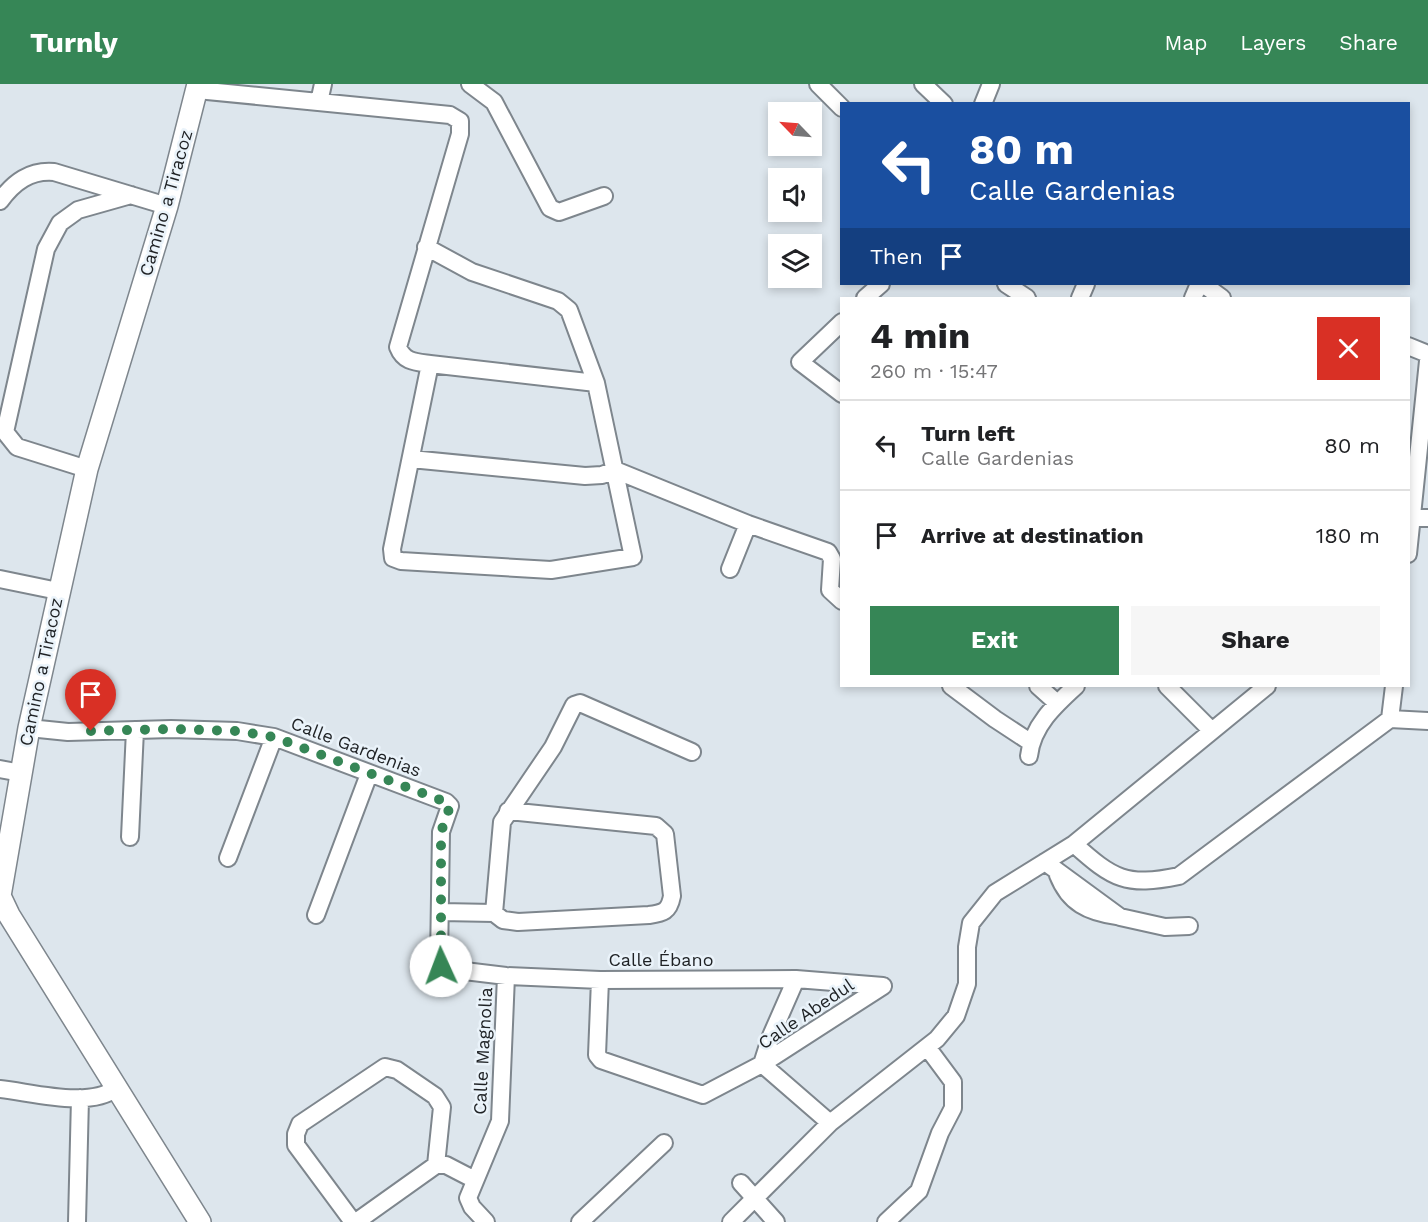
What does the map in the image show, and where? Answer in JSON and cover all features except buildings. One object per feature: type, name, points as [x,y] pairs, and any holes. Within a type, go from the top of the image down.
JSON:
[{"type":"street","points":[[319,102],[323,84]]},
{"type":"street","points":[[470,84],[494,102],[550,208],[559,212],[603,196]]},
{"type":"street","points":[[818,84],[840,106]]},
{"type":"street","points":[[923,84],[942,102]]},
{"type":"street","points":[[984,102],[991,84]]},
{"type":"street","points":[[198,87],[450,115],[460,121],[460,134],[398,346],[401,355],[409,361],[596,384]]},
{"type":"street","name":"Camino a Tiracoz","points":[[198,87],[167,206],[87,469],[29,728],[0,896],[9,915],[200,1222]]},
{"type":"street","points":[[0,201],[23,177],[39,171],[54,172],[167,206]]},
{"type":"street","points":[[87,469],[17,447],[5,432],[46,249],[60,223],[78,210],[132,195]]},
{"type":"street","points":[[426,247],[444,259],[472,272],[558,301],[569,310],[596,384],[633,557],[551,570],[401,561],[393,558],[392,549],[430,364]]},
{"type":"street","points":[[866,297],[879,285]]},
{"type":"street","points":[[1008,285],[1026,297]]},
{"type":"street","points":[[1202,285],[1220,297]]},
{"type":"street","points":[[840,324],[800,362],[840,392]]},
{"type":"street","points":[[1410,347],[1428,354]]},
{"type":"street","points":[[1410,548],[1420,518],[1428,361]]},
{"type":"street","points":[[411,459],[585,476],[602,475],[615,470],[748,524],[828,552],[837,560],[830,590],[840,599]]},
{"type":"street","points":[[730,569],[748,524]]},
{"type":"street","points":[[0,579],[58,591]]},
{"type":"street","points":[[952,687],[1030,749],[1057,703],[1075,687]]},
{"type":"street","points":[[1039,687],[1057,703]]},
{"type":"street","points":[[1168,687],[1211,730]]},
{"type":"street","points":[[731,1222],[830,1123],[927,1047],[956,1016],[967,984],[967,947],[971,923],[995,893],[1074,844],[1211,730],[1267,687]]},
{"type":"street","points":[[1390,720],[1394,687]]},
{"type":"street","points":[[494,913],[502,822],[552,747],[574,705],[580,703],[692,752]]},
{"type":"street","points":[[1074,844],[1105,871],[1117,878],[1155,881],[1179,876],[1390,720],[1428,721]]},
{"type":"street","name":"Calle Gardenias","points":[[29,728],[68,732],[237,731],[274,737],[450,806],[441,832],[441,912]]},
{"type":"street","points":[[130,837],[135,730]]},
{"type":"street","points":[[228,858],[274,737]]},
{"type":"street","points":[[0,769],[21,773]]},
{"type":"street","points":[[316,915],[369,774]]},
{"type":"street","points":[[441,912],[494,913],[503,920],[518,922],[649,915],[667,911],[672,896],[662,830],[649,825],[508,812]]},
{"type":"street","points":[[1045,862],[1058,875],[1096,897],[1120,917],[1165,927],[1189,926]]},
{"type":"street","name":"Calle Ébano","points":[[441,912],[441,966],[506,976],[600,980],[796,979],[883,986]]},
{"type":"street","name":"Calle Magnolia","points":[[486,1222],[472,1207],[468,1198],[500,1121],[506,976]]},
{"type":"street","points":[[600,980],[597,1055],[601,1060],[704,1095],[762,1064],[771,1036],[796,979]]},
{"type":"street","name":"Calle Abedul","points":[[830,1123],[762,1064],[883,986]]},
{"type":"street","points":[[886,1222],[919,1191],[940,1133],[953,1108],[954,1082],[927,1047]]},
{"type":"street","points":[[436,1165],[442,1107],[435,1096],[397,1070],[385,1067],[300,1124],[296,1134],[296,1146],[354,1222],[436,1165],[446,1165],[475,1180]]},
{"type":"street","points":[[0,1089],[80,1098],[107,1095],[116,1088]]},
{"type":"street","points":[[77,1222],[80,1098]]},
{"type":"street","points":[[580,1222],[664,1143]]},
{"type":"street","points":[[741,1183],[776,1222]]},
{"type":"route","points":[[91,731],[171,729],[237,731],[274,737],[446,802],[450,806],[441,832],[439,960],[441,966]]}]
